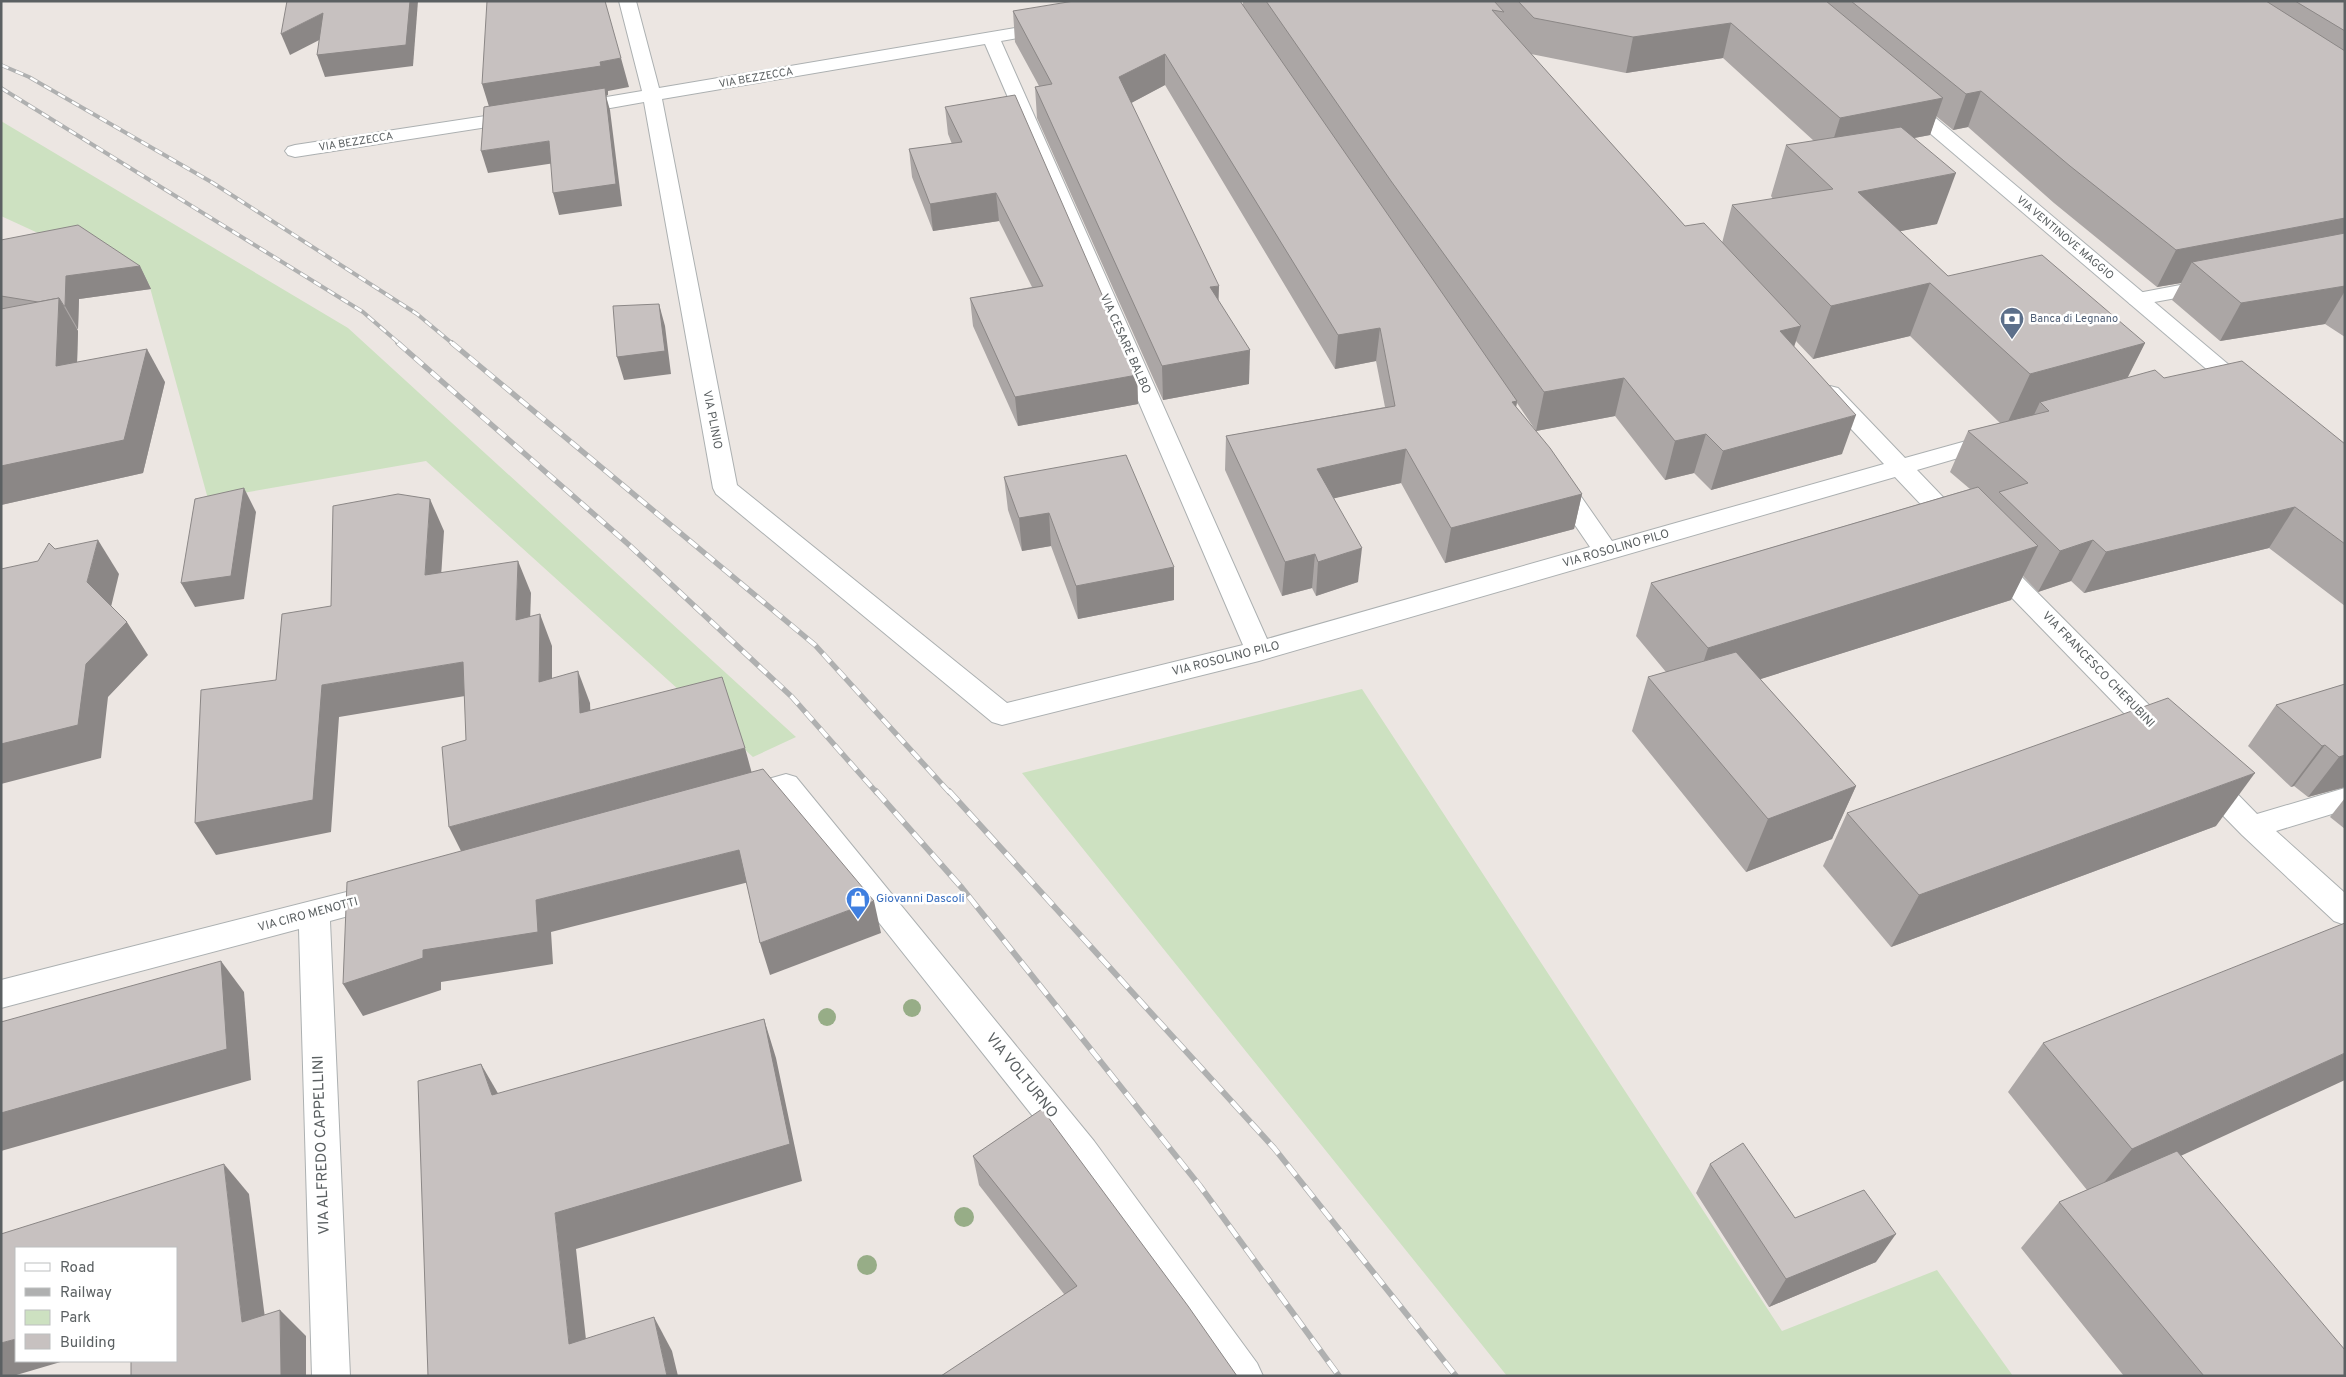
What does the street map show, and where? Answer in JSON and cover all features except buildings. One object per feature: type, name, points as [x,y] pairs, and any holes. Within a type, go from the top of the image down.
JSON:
[{"type":"street","name":"VIA PLINIO","points":[[627,1],[652,96],[725,488],[1002,715]]},
{"type":"street","name":"VIA BEZZECCA","points":[[557,111],[1069,24]]},
{"type":"street","name":"VIA CESARE BALBO","points":[[992,37],[1259,651]]},
{"type":"street","name":"VIA VENTINOVE MAGGIO","points":[[1890,90],[2266,407]]},
{"type":"street","name":"VIA BEZZECCA","points":[[296,151],[538,114]]},
{"type":"street","points":[[2138,299],[2229,281]]},
{"type":"street","points":[[2200,383],[2228,375]]},
{"type":"street","name":"VIA FRANCESCO CHERUBINI","points":[[1817,380],[1898,467],[2252,827],[2345,912]]},
{"type":"street","name":"VIA ROSOLINO PILO","points":[[1002,715],[1259,651],[2011,435]]},
{"type":"street","points":[[1544,463],[1606,552]]},
{"type":"street","name":"VIA VOLTURNO","points":[[719,803],[786,785],[1082,1152],[1244,1376]]},
{"type":"street","points":[[2252,827],[2345,799]]},
{"type":"street","name":"VIA CIRO MENOTTI","points":[[1,994],[410,888]]},
{"type":"street","name":"VIA ALFREDO CAPPELLINI","points":[[314,914],[331,1376]]},
{"type":"green space","points":[[1,121],[348,328],[796,737],[753,757],[426,461],[208,499],[149,284],[1,216]]},
{"type":"green space","points":[[1362,689],[1782,1331],[1937,1270],[2013,1376],[1507,1376],[1022,773]]},
{"type":"railway","points":[[1,65],[29,77],[213,183],[417,314],[453,344]]},
{"type":"railway","points":[[1,88],[363,312],[400,344]]},
{"type":"railway","points":[[398,343],[628,544],[792,697],[877,793]]},
{"type":"railway","points":[[452,343],[815,645],[950,793]]},
{"type":"railway","points":[[876,791],[962,888],[1200,1186],[1339,1376]]},
{"type":"railway","points":[[949,791],[1274,1148],[1456,1376]]},
{"type":"place","name":"Banca di Legnano","points":[[2012,340]]},
{"type":"place","name":"Giovanni Dascoli","points":[[858,920]]}]
